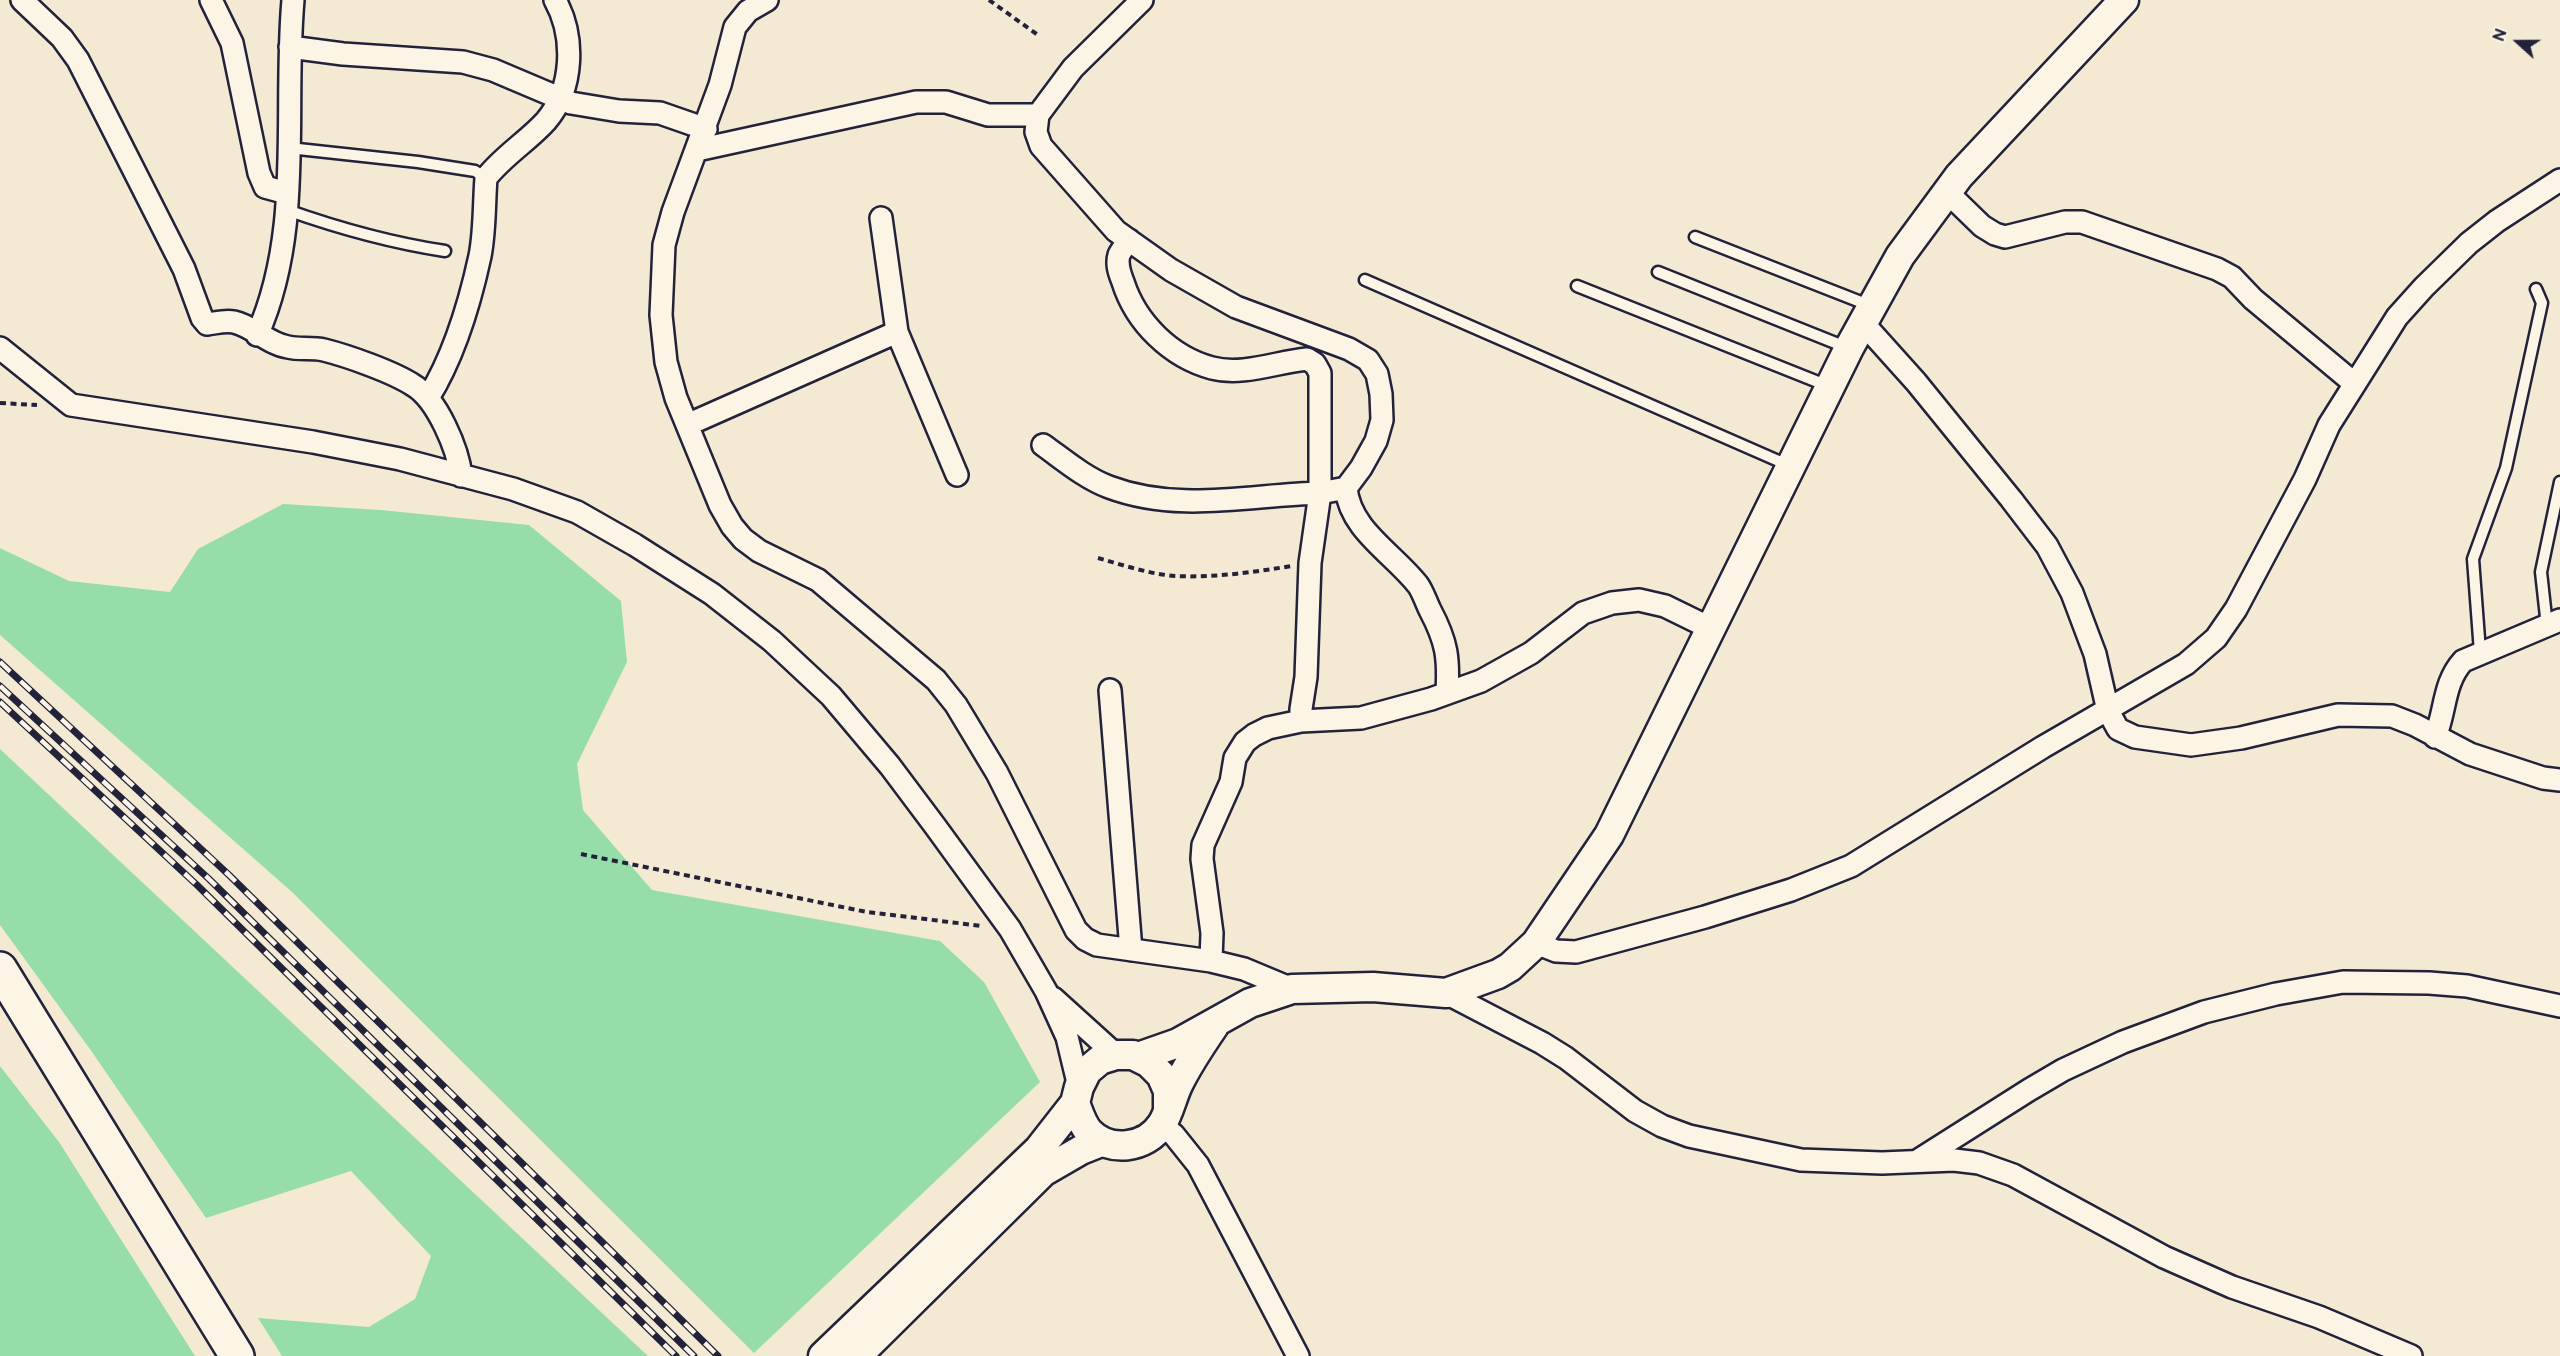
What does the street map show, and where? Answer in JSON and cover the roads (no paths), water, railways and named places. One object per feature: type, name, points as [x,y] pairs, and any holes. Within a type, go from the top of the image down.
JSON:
[{"type":"main road","points":[[0,969],[237,1356]]},
{"type":"street","points":[[22,0],[62,38],[78,60],[184,269],[202,318],[207,324],[237,322],[286,347],[323,350],[378,369],[414,385],[428,398],[452,441],[460,463],[461,476]]},
{"type":"street","points":[[212,0],[232,43],[259,173],[265,187],[287,201]]},
{"type":"street","points":[[257,334],[266,316],[277,277],[287,201],[293,0]]},
{"type":"street","points":[[428,398],[439,380],[468,303],[480,254],[486,178],[545,122],[561,100],[569,59],[568,36],[562,13],[555,0]]},
{"type":"street","points":[[766,0],[744,6],[735,27],[706,129],[674,212],[664,245],[661,315],[666,362],[676,398],[720,505],[732,526],[743,539],[759,551],[819,580],[936,680],[956,705],[997,773],[1076,930],[1085,939],[1097,945],[1244,969],[1292,989]]},
{"type":"street","points":[[1043,446],[1108,487],[1153,500],[1213,501],[1320,493],[1346,488],[1361,468],[1376,441],[1382,420],[1381,394],[1377,374],[1368,360],[1349,349],[1236,307],[1171,270],[1129,240],[1101,215],[1041,146],[1036,132],[1038,115],[1073,68],[1141,0]]},
{"type":"street","points":[[1446,993],[1498,974],[1510,967],[1536,943],[1609,835],[1849,348],[1900,256],[1947,192],[2007,122],[2124,0]]},
{"type":"street","points":[[290,47],[343,54],[463,62],[493,70],[561,100],[593,108],[660,113],[706,129]]},
{"type":"street","points":[[697,150],[916,102],[946,102],[987,115],[1038,115]]},
{"type":"street","points":[[1536,943],[1556,951],[1576,952],[1705,917],[1791,890],[1851,866],[2043,747],[2186,664],[2216,638],[2236,609],[2305,479],[2329,425],[2397,317],[2469,243],[2497,221],[2560,180]]},
{"type":"street","points":[[1947,192],[1982,226],[2005,237],[2065,222],[2082,222],[2217,269],[2232,277],[2253,299],[2355,384]]},
{"type":"street","points":[[881,218],[897,332],[957,475]]},
{"type":"street","points":[[1129,240],[1119,255],[1118,266],[1125,290],[1139,317],[1158,337],[1186,358],[1214,369],[1246,370],[1307,359],[1317,367],[1320,373],[1320,493],[1310,563],[1306,677],[1300,709],[1301,721]]},
{"type":"street","points":[[1867,314],[1916,382],[2047,546],[2072,593],[2095,654],[2108,711],[2118,729],[2135,737],[2191,745],[2241,738],[2338,715],[2392,716],[2415,725],[2470,754],[2543,778],[2560,780]]},
{"type":"street","points":[[687,425],[897,332]]},
{"type":"street","points":[[0,348],[71,405],[313,442],[400,459],[513,489],[578,512],[712,594],[772,641],[831,696],[890,766],[1010,929],[1046,991],[1067,1037],[1080,1119],[1089,1132],[1101,1142],[1117,1146],[1134,1145],[1150,1137],[1165,1116],[1188,1066],[1216,1023]]},
{"type":"street","points":[[1317,367],[1326,359],[1344,355],[1349,349]]},
{"type":"street","points":[[1346,488],[1348,503],[1360,524],[1418,586],[1443,634],[1448,663],[1447,693]]},
{"type":"street","points":[[1211,962],[1212,933],[1209,894],[1202,859],[1203,845],[1231,782],[1235,758],[1245,742],[1254,735],[1268,728],[1301,721],[1361,718],[1481,681],[1531,653],[1583,613],[1612,603],[1639,600],[1665,606],[1712,629]]},
{"type":"street","points":[[2435,737],[2442,719],[2446,687],[2453,672],[2463,661],[2554,623]]},
{"type":"street","points":[[1110,690],[1131,950]]},
{"type":"street","points":[[1917,1161],[2029,1090],[2113,1046],[2204,1012],[2276,994],[2343,982],[2429,983],[2467,986],[2560,1006]]},
{"type":"street","points":[[857,1356],[920,1276],[1039,1149],[1077,1095],[1087,1071],[1100,1060],[1127,1056],[1178,1043],[1250,1004],[1292,989],[1363,987],[1446,993],[1542,1043],[1635,1111],[1662,1126],[1689,1136],[1801,1160],[1882,1163],[1954,1160],[1979,1163],[2013,1175],[2164,1257],[2232,1287],[2319,1317],[2411,1356]]},
{"type":"street","points":[[1046,991],[1127,1056],[1149,1063],[1161,1075],[1168,1091],[1165,1116],[1174,1135],[1198,1165],[1298,1356]]},
{"type":"street","points":[[823,1356],[1044,1172],[1081,1149],[1101,1142]]},
{"type":"lane","points":[[289,148],[418,162],[475,171],[486,178]]},
{"type":"lane","points":[[287,201],[326,223],[406,245],[445,251]]},
{"type":"lane","points":[[1695,237],[1867,314]]},
{"type":"lane","points":[[1658,272],[1849,348]]},
{"type":"lane","points":[[1365,280],[1790,466]]},
{"type":"lane","points":[[1577,286],[1830,387]]},
{"type":"lane","points":[[2480,652],[2473,559],[2506,468],[2542,303],[2536,289]]},
{"type":"lane","points":[[2554,623],[2541,572],[2560,482]]},
{"type":"railway","points":[[0,662],[229,875],[718,1356]]},
{"type":"railway","points":[[0,686],[209,879],[694,1356]]},
{"type":"railway","points":[[0,702],[197,885],[676,1356]]}]
